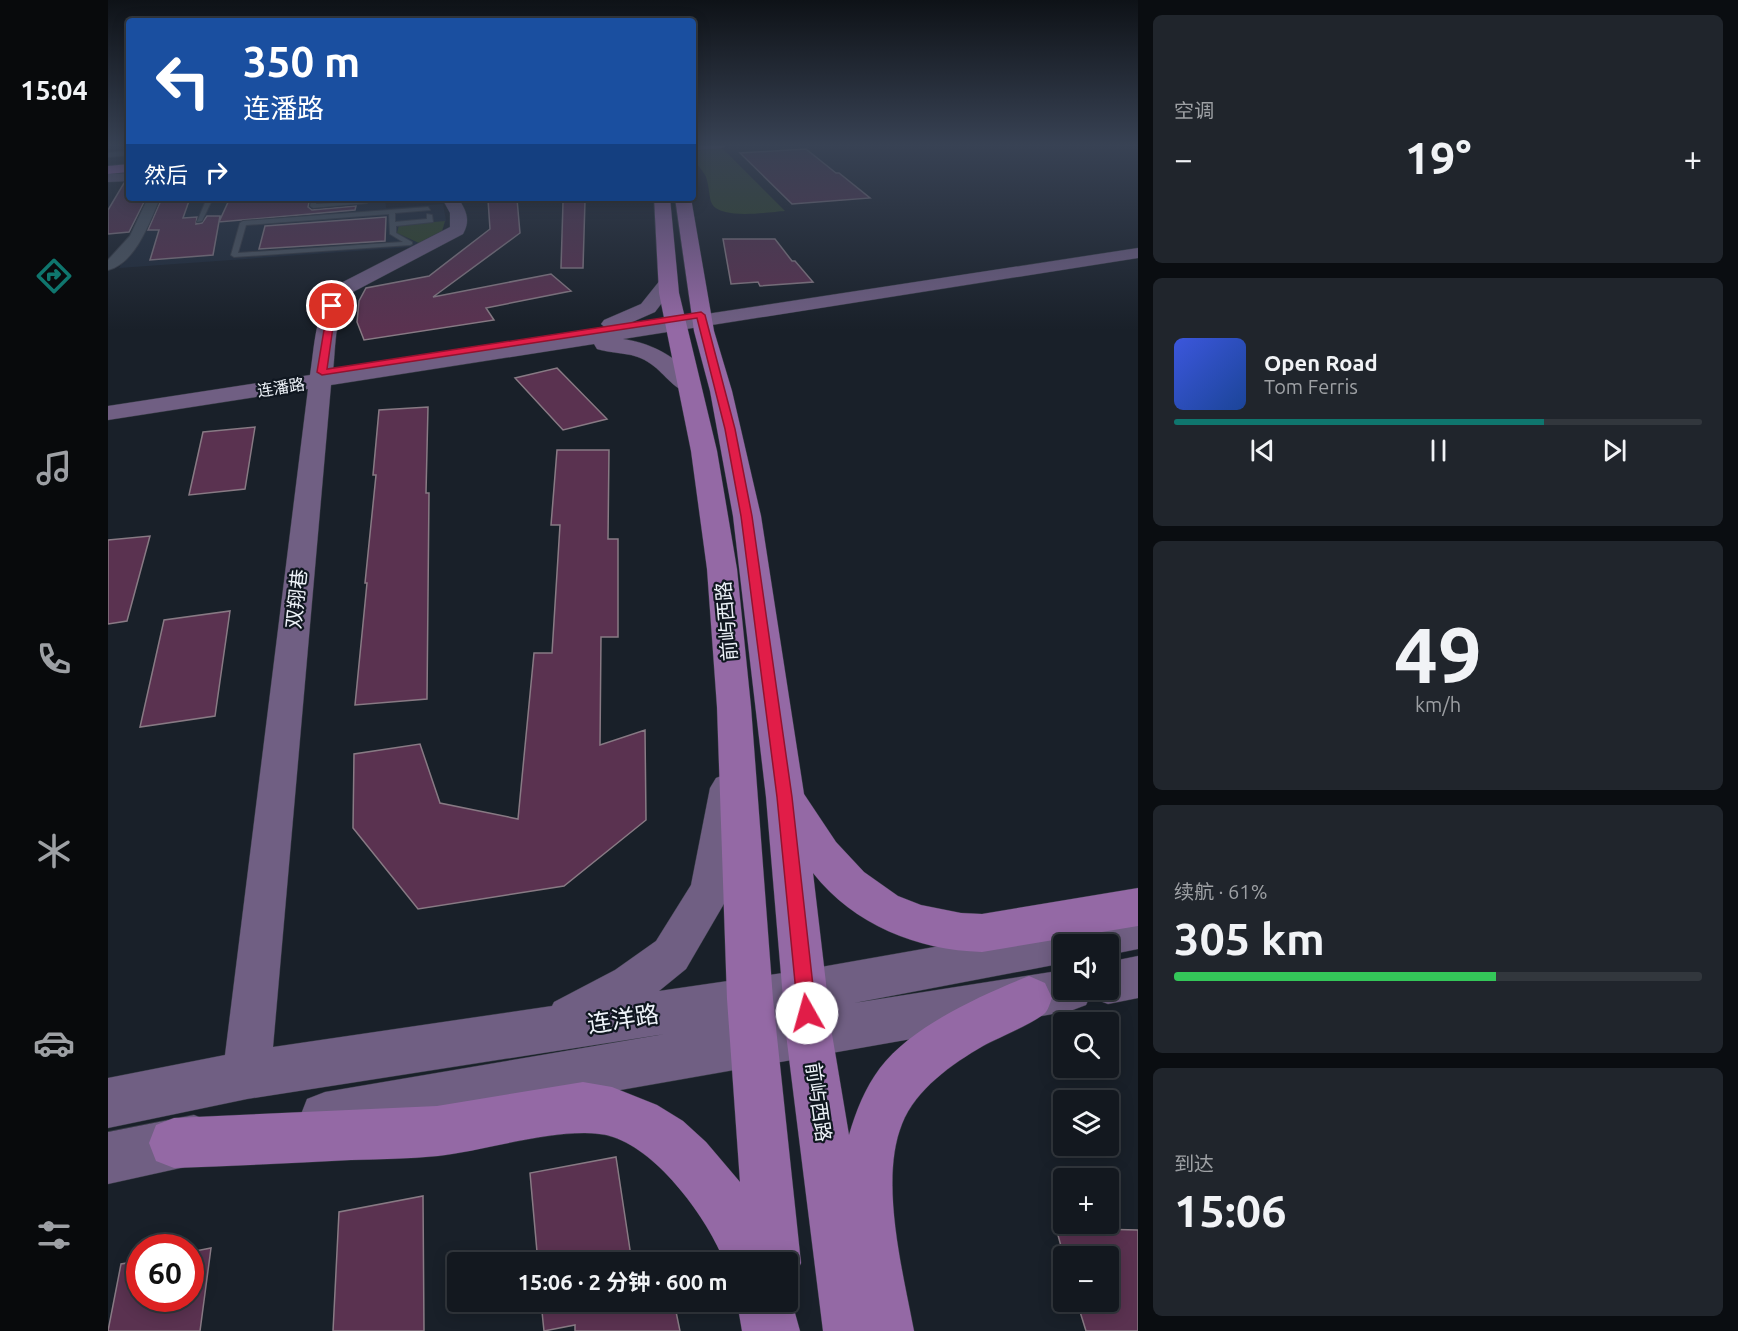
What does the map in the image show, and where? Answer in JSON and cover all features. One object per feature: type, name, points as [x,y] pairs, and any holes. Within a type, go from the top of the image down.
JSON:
[{"type":"main road","name":"前屿西路","points":[[663,206],[668,282],[688,319],[726,414],[747,516],[785,797],[807,1013],[852,1331]]},
{"type":"main road","name":"前屿西路","points":[[683,206],[690,387],[714,507],[736,745],[752,1020],[772,1252]]},
{"type":"main road","name":"双翔巷","points":[[248,1075],[282,732],[321,377],[331,310],[337,296],[358,281],[457,230],[459,210],[436,208]]},
{"type":"main road","points":[[688,319],[1138,248]]},
{"type":"main road","points":[[688,319],[1138,253]]},
{"type":"main road","points":[[591,331],[648,308],[668,282]]},
{"type":"main road","name":"连潘路","points":[[108,413],[591,331],[688,319]]},
{"type":"main road","name":"连潘路","points":[[108,405],[512,350],[688,319]]},
{"type":"main road","points":[[512,350],[615,344],[635,346],[661,358],[690,387]]},
{"type":"main road","points":[[545,1031],[631,985],[671,955],[711,890],[736,745]]},
{"type":"main road","points":[[785,797],[820,852],[851,886],[872,902],[902,918],[922,925],[963,933],[982,933],[1138,907]]},
{"type":"main road","name":"连洋路","points":[[807,1013],[1138,930]]},
{"type":"main road","points":[[1119,981],[1138,977]]},
{"type":"main road","points":[[885,1331],[865,1189],[866,1163],[879,1118],[893,1091],[910,1069],[925,1056],[968,1030],[1049,994]]},
{"type":"main road","name":"连洋路","points":[[108,1103],[248,1075],[545,1031],[752,1020],[807,1013],[1049,994]]},
{"type":"main road","name":"连洋路","points":[[108,1158],[752,1020]]},
{"type":"main road","points":[[174,1143],[437,1131],[583,1107],[601,1108],[631,1121],[671,1144],[698,1170],[734,1221],[748,1252]]},
{"type":"main road","points":[[767,1312],[771,1331]]},
{"type":"main road","points":[[778,1312],[779,1331]]},
{"type":"street","points":[[108,266],[119,260],[142,225],[150,206]]},
{"type":"lane","points":[[199,221],[206,206]]},
{"type":"lane","points":[[392,212],[393,234],[410,243],[234,255],[243,223],[436,208],[431,221],[393,224]]},
{"type":"shaded area","points":[[158,206],[386,206],[386,208],[443,206],[446,220],[442,231],[412,247],[119,268]]},
{"type":"green space","points":[[714,206],[780,206],[785,211],[735,214]]},
{"type":"green space","points":[[445,221],[442,231],[419,243],[397,233],[399,225]]},
{"type":"building","points":[[110,206],[142,206],[129,232],[108,234],[108,210]]},
{"type":"building","points":[[158,206],[187,206],[183,218],[197,217],[196,224],[202,223],[207,216],[220,216],[213,255],[150,260],[159,230],[148,230]]},
{"type":"building","points":[[226,206],[308,206],[312,210],[356,206],[355,210],[219,222]]},
{"type":"building","points":[[488,206],[518,206],[520,233],[433,297],[551,274],[571,291],[486,308],[494,320],[364,340],[357,322],[359,301],[366,288],[429,276],[490,229]]},
{"type":"building","points":[[563,206],[585,206],[583,268],[561,268]]},
{"type":"building","points":[[386,217],[385,241],[259,249],[265,226]]},
{"type":"building","points":[[723,239],[775,239],[792,261],[795,261],[813,282],[760,286],[758,282],[731,284]]},
{"type":"building","points":[[557,368],[607,419],[563,430],[515,378]]},
{"type":"building","points":[[428,407],[427,699],[355,705],[376,475],[373,475],[379,410]]},
{"type":"building","points":[[255,427],[245,489],[189,495],[203,432]]},
{"type":"building","points":[[557,450],[609,450],[608,539],[618,539],[618,637],[601,637],[600,745],[645,730],[646,820],[564,886],[418,909],[353,828],[354,754],[420,744],[440,803],[518,819],[534,653],[552,653],[560,525],[551,525]]},
{"type":"building","points":[[150,536],[127,621],[108,624],[108,540]]},
{"type":"building","points":[[230,611],[215,716],[140,727],[164,620]]},
{"type":"building","points":[[616,1157],[630,1252],[537,1252],[530,1173]]},
{"type":"building","points":[[423,1196],[424,1331],[333,1331],[339,1212]]},
{"type":"building","points":[[1119,1230],[1138,1230],[1138,1331],[1086,1331],[1080,1312],[1119,1312],[1119,1246],[1061,1246],[1058,1234],[1119,1234]]},
{"type":"building","points":[[211,1248],[204,1301],[204,1249]]},
{"type":"building","points":[[126,1263],[126,1312],[203,1312],[200,1331],[108,1331],[121,1264]]},
{"type":"building","points":[[542,1312],[676,1312],[680,1331],[575,1331],[575,1325],[544,1331]]},
{"type":"route","points":[[332,306],[322,372],[701,315],[730,429],[747,516],[785,797],[807,1013]]}]
